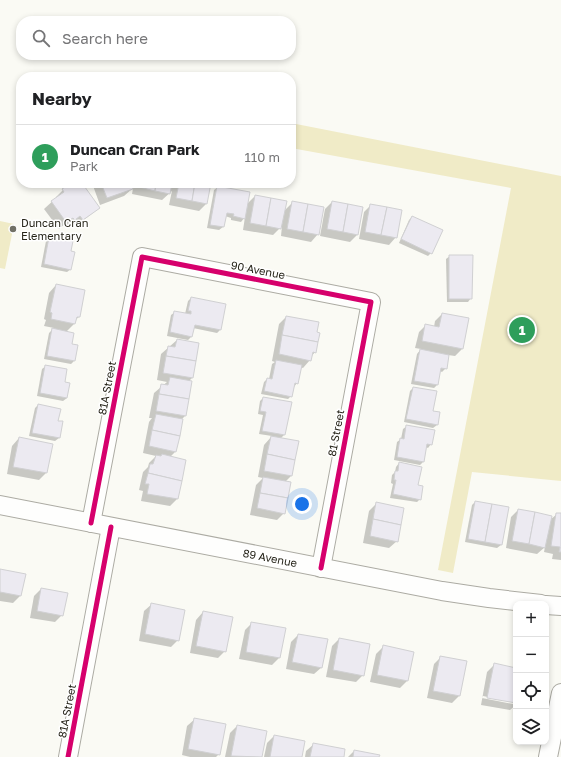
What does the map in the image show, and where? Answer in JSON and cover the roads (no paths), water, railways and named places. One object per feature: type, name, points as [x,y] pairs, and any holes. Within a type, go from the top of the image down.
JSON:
[{"type":"street","name":"90 Avenue","points":[[142,257],[371,302]]},
{"type":"street","name":"81A Street","points":[[91,523],[142,257]]},
{"type":"street","name":"81 Street","points":[[321,568],[371,302]]},
{"type":"street","name":"89 Avenue","points":[[0,505],[442,591],[515,601]]},
{"type":"street","name":"81A Street","points":[[68,757],[111,527]]},
{"type":"street","points":[[549,604],[561,606]]},
{"type":"street","points":[[548,757],[561,693]]},
{"type":"place","name":"Duncan Cran Elementary","points":[[13,229]]},
{"type":"place","name":"Duncan Cran Park","points":[[522,330]]}]
